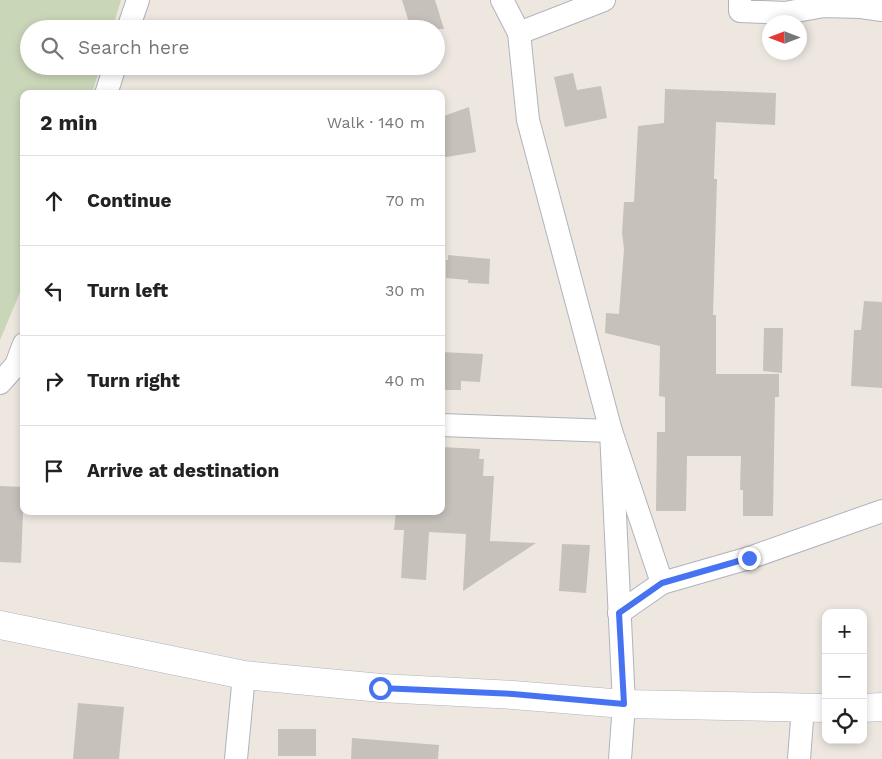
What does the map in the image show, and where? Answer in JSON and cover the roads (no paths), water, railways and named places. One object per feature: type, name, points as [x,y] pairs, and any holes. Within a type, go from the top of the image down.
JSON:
[{"type":"main road","points":[[0,625],[244,675],[380,688],[513,694],[624,704],[814,708]]},
{"type":"main road","points":[[867,708],[882,707]]},
{"type":"street","points":[[131,20],[138,0]]},
{"type":"street","points":[[502,0],[519,33],[528,120],[610,431],[662,583]]},
{"type":"street","points":[[519,33],[604,0]]},
{"type":"street","points":[[740,0],[740,11],[785,12],[824,6],[861,7],[882,10]]},
{"type":"street","points":[[107,90],[113,75]]},
{"type":"street","points":[[0,384],[16,365],[20,354]]},
{"type":"street","points":[[445,425],[610,431]]},
{"type":"street","points":[[610,431],[624,704],[620,759]]},
{"type":"street","points":[[619,613],[662,583],[749,558],[882,511]]},
{"type":"street","points":[[236,759],[244,675]]},
{"type":"street","points":[[799,759],[814,708]]}]
